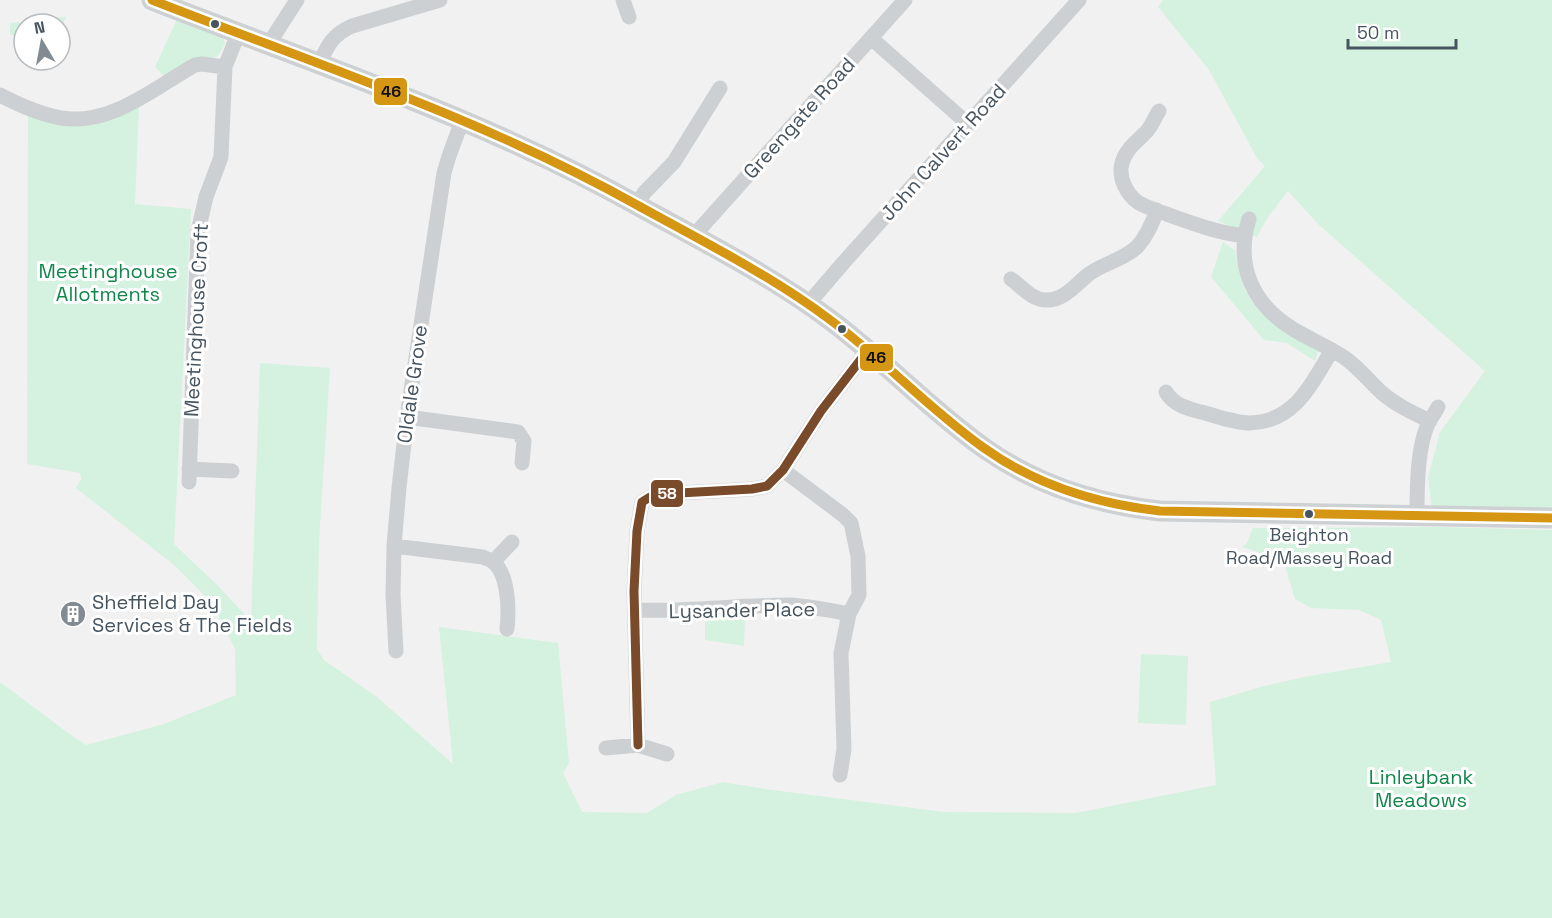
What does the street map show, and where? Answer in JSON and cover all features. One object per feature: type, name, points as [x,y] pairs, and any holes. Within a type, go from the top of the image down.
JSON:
[{"type":"street","points":[[152,0],[397,94],[575,171],[695,237],[808,304],[844,330],[985,449],[1023,472],[1049,484],[1080,495],[1133,508],[1160,511],[1552,518]]},
{"type":"street","points":[[268,45],[297,0]]},
{"type":"street","points":[[319,64],[332,38],[342,30],[440,0]]},
{"type":"street","points":[[623,0],[629,17]]},
{"type":"street","name":"Greengate Road","points":[[695,237],[905,0]]},
{"type":"street","name":"John Calvert Road","points":[[808,304],[1079,0]]},
{"type":"street","name":"Meetinghouse Croft","points":[[232,471],[189,475],[198,231],[206,197],[222,157],[225,67],[238,34]]},
{"type":"street","points":[[871,38],[968,124]]},
{"type":"street","points":[[0,95],[21,105],[61,118],[92,118],[136,101],[195,65],[225,67]]},
{"type":"street","points":[[637,205],[644,193],[674,162],[720,88]]},
{"type":"street","points":[[1159,111],[1149,129],[1132,145],[1121,164],[1124,186],[1130,195],[1157,210],[1217,231],[1245,236]]},
{"type":"street","name":"Oldale Grove","points":[[396,651],[393,595],[394,546],[406,417],[444,173],[462,122]]},
{"type":"street","points":[[1011,279],[1037,298],[1050,300],[1062,296],[1090,273],[1131,253],[1149,231],[1157,210]]},
{"type":"street","points":[[1249,219],[1245,236],[1245,264],[1249,279],[1265,307],[1294,330],[1332,350],[1355,367],[1383,394],[1430,421]]},
{"type":"street","points":[[638,746],[635,610],[637,531],[642,502],[661,494],[752,489],[767,486],[783,470],[821,411],[868,350]]},
{"type":"street","points":[[1166,392],[1169,398],[1177,404],[1228,420],[1249,423],[1267,421],[1295,405],[1308,391],[1332,350]]},
{"type":"street","points":[[1417,516],[1422,444],[1438,407]]},
{"type":"street","points":[[406,417],[518,432],[524,441],[522,463]]},
{"type":"street","points":[[783,470],[851,523],[858,556],[859,595],[849,614],[841,653],[843,749],[840,775]]},
{"type":"street","points":[[493,562],[512,542]]},
{"type":"street","points":[[394,546],[483,557],[493,562],[505,586],[509,606],[507,629]]},
{"type":"street","name":"Lysander Place","points":[[635,610],[666,611],[790,605],[822,608],[849,614]]},
{"type":"street","points":[[606,748],[638,746],[667,754]]},
{"type":"green space","points":[[1163,0],[1552,0],[1552,513],[1432,510],[1428,477],[1440,432],[1485,371],[1318,224],[1288,191],[1268,217],[1257,237],[1218,221],[1265,166],[1257,158],[1209,70],[1158,7]]},
{"type":"green space","points":[[177,19],[223,36],[225,44],[218,56],[165,77],[155,67]]},
{"type":"green space","points":[[10,23],[12,23],[12,35],[10,35]]},
{"type":"green space","points":[[139,105],[135,204],[191,209],[174,544],[251,621],[260,363],[330,368],[319,541],[317,649],[324,660],[377,697],[453,764],[439,627],[558,643],[569,763],[563,773],[582,812],[647,813],[676,795],[723,782],[944,812],[1076,813],[1216,785],[1210,702],[1304,677],[1391,662],[1381,620],[1359,610],[1311,608],[1295,599],[1283,560],[1242,547],[1247,543],[1253,528],[1435,527],[1552,530],[1552,918],[0,918],[0,682],[86,745],[164,724],[236,695],[235,649],[212,603],[174,565],[76,488],[81,479],[80,473],[27,464],[28,114],[58,124],[89,125]]},
{"type":"green space","points":[[1223,242],[1235,250],[1243,285],[1255,305],[1279,328],[1318,351],[1315,361],[1287,343],[1264,340],[1211,277]]},
{"type":"green space","points":[[745,615],[744,646],[705,640],[705,617]]},
{"type":"green space","points":[[1141,654],[1188,656],[1186,725],[1138,723]]},
{"type":"transit line","name":"46","points":[[152,0],[459,119],[579,174],[637,205],[735,259],[806,303],[849,334],[944,417],[984,448],[1024,472],[1068,491],[1090,498],[1160,511],[1552,518]]},
{"type":"transit line","name":"58","points":[[638,745],[634,591],[637,531],[642,502],[661,494],[752,489],[767,486],[783,470],[821,411],[868,350]]},
{"type":"place","name":"Beighton Road/Massey Road","points":[[1309,514]]},
{"type":"place","name":"Sheffield Day Services & The Fields","points":[[73,614]]},
{"type":"park label","name":"Meetinghouse Allotments","points":[[108,282]]},
{"type":"park label","name":"Linleybank Meadows","points":[[1421,788]]}]
